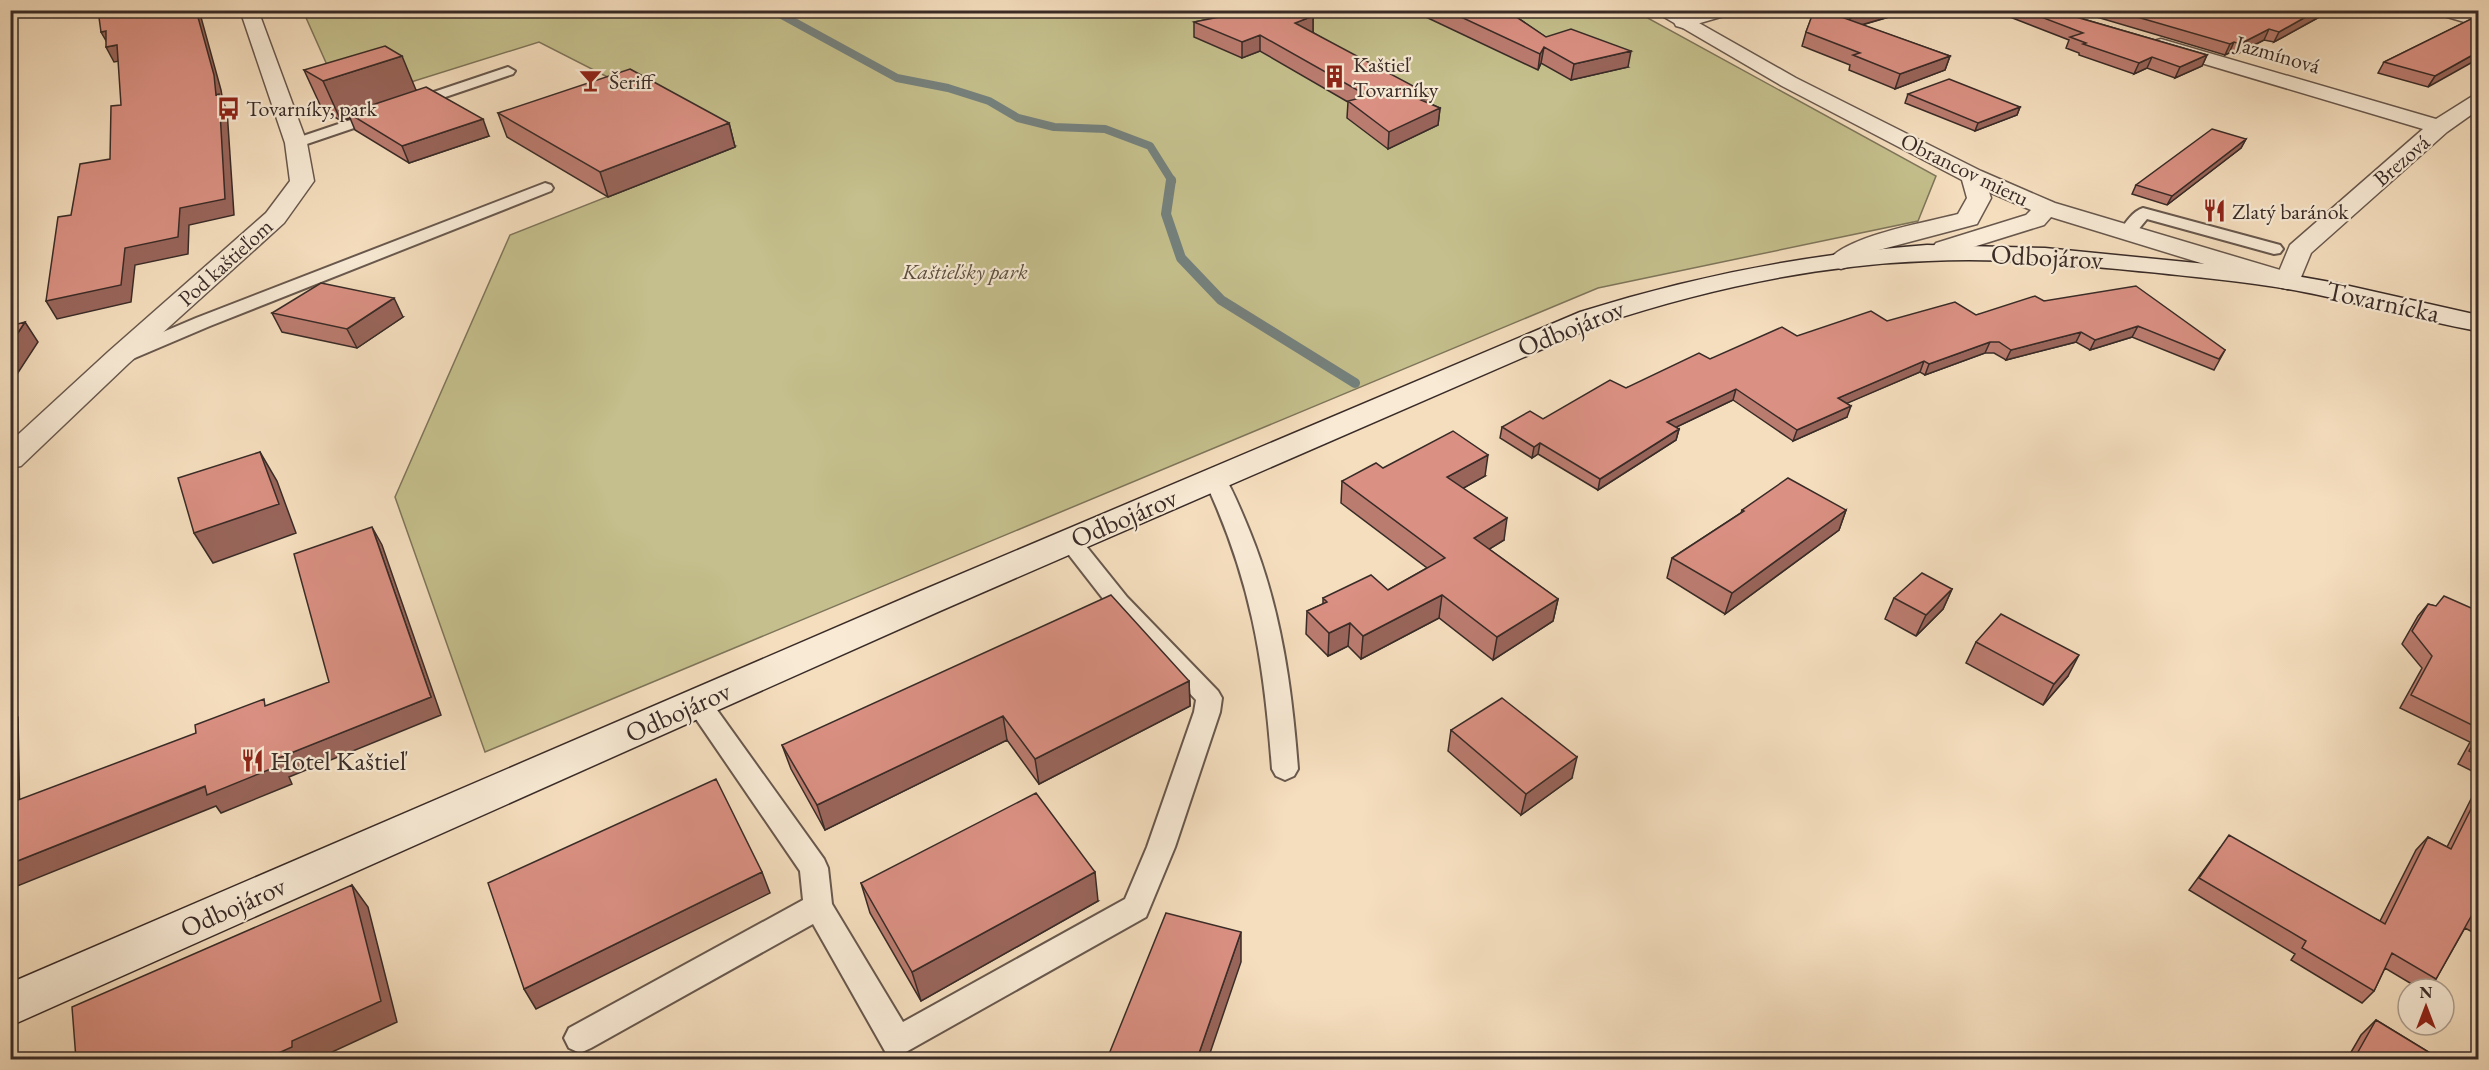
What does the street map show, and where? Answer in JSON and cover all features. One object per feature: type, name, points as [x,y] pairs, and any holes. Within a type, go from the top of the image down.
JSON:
[{"type":"street","name":"Pod kaštieľom","points":[[10,459],[118,358],[275,218],[302,181],[296,143],[249,10]]},
{"type":"street","name":"Obrancov mieru","points":[[1661,10],[1789,81],[1973,176],[2046,208],[2288,282]]},
{"type":"street","points":[[1683,22],[1724,10]]},
{"type":"street","points":[[2444,10],[2478,20]]},
{"type":"street","name":"Jazmínová","points":[[2137,38],[2439,127]]},
{"type":"street","name":"Brezová","points":[[2288,282],[2299,250],[2439,127],[2478,101]]},
{"type":"street","points":[[1840,261],[1866,246],[1968,219],[1980,198],[1973,176]]},
{"type":"street","points":[[1929,253],[2035,220],[2046,208]]},
{"type":"street","name":"Odbojárov","points":[[10,1005],[1070,541],[1590,318],[1649,298],[1698,286],[1840,261],[1929,253],[2066,257],[2288,282]]},
{"type":"street","name":"Tovarnícka","points":[[2288,282],[2478,323]]},
{"type":"lane","points":[[296,143],[508,71]]},
{"type":"lane","points":[[118,358],[203,322],[545,188]]},
{"type":"lane","points":[[2127,232],[2143,213],[2274,249]]},
{"type":"lane","points":[[1215,479],[1244,539],[1262,600],[1281,701],[1285,769]]},
{"type":"lane","points":[[698,703],[814,868],[818,906],[897,1042],[1136,908],[1161,847],[1207,712],[1209,698],[1119,603],[1070,541]]},
{"type":"lane","points":[[580,1038],[818,906]]},
{"type":"green space","name":"Kaštieľsky park","points":[[303,11],[1635,11],[1936,176],[1918,221],[1598,288],[485,752],[395,497],[510,235],[736,146],[539,42],[344,103]]},
{"type":"building","points":[[98,10],[196,10],[214,75],[216,95],[219,94],[225,199],[180,208],[178,237],[125,248],[121,285],[46,301],[58,217],[71,215],[80,164],[110,159],[111,106],[121,105],[117,45],[106,47],[106,31],[101,32]]},
{"type":"building","points":[[1232,10],[1312,10],[1313,16],[1295,23],[1432,96],[1421,100],[1440,108],[1389,132],[1348,101],[1368,96],[1260,35],[1242,42],[1194,22],[1229,15]]},
{"type":"building","points":[[1446,10],[1506,10],[1546,37],[1571,29],[1631,51],[1574,64],[1544,47],[1540,54]]},
{"type":"building","points":[[1814,10],[1822,10],[1950,56],[1900,74],[1853,55],[1860,53],[1806,32]]},
{"type":"building","points":[[1832,10],[1879,10],[1850,18]]},
{"type":"building","points":[[2023,10],[2064,10],[2066,14],[2207,55],[2180,67],[2152,57],[2139,63],[2083,44],[2086,43],[2070,37],[2083,33]]},
{"type":"building","points":[[2113,10],[2318,10],[2279,32],[2269,29],[2240,44],[2234,42],[2230,44]]},
{"type":"building","points":[[2478,16],[2478,52],[2435,76],[2384,62]]},
{"type":"building","points":[[385,46],[402,56],[323,81],[304,70]]},
{"type":"building","points":[[630,69],[729,123],[600,172],[498,113]]},
{"type":"building","points":[[1949,79],[2020,107],[1978,123],[1908,94]]},
{"type":"building","points":[[426,87],[483,119],[402,146],[348,113]]},
{"type":"building","points":[[2212,129],[2246,139],[2172,196],[2136,185]]},
{"type":"building","points":[[321,283],[394,298],[347,329],[272,313]]},
{"type":"building","points":[[2136,286],[2225,350],[2219,359],[2138,326],[2095,340],[2081,332],[2011,350],[1999,342],[1990,342],[1929,364],[1924,361],[1838,398],[1851,406],[1797,430],[1736,389],[1667,422],[1679,429],[1600,479],[1540,443],[1534,447],[1502,427],[1530,411],[1543,419],[1610,380],[1626,388],[1699,353],[1710,359],[1782,327],[1797,336],[1871,311],[1887,321],[1955,302],[1976,315],[2035,296],[2044,301]]},
{"type":"building","points":[[25,322],[10,345],[10,326]]},
{"type":"building","points":[[1453,431],[1488,455],[1447,477],[1507,518],[1474,538],[1558,599],[1497,637],[1442,595],[1363,636],[1350,623],[1329,633],[1307,611],[1327,602],[1323,598],[1371,575],[1388,590],[1445,558],[1342,481],[1376,463],[1383,468]]},
{"type":"building","points":[[260,452],[279,504],[194,533],[178,478]]},
{"type":"building","points":[[1788,478],[1846,510],[1732,593],[1672,558],[1744,511],[1742,510]]},
{"type":"building","points":[[372,527],[431,697],[276,759],[278,766],[207,795],[205,786],[10,864],[10,803],[196,733],[195,725],[264,699],[265,706],[329,682],[294,554]]},
{"type":"building","points":[[1922,573],[1952,589],[1926,615],[1894,598]]},
{"type":"building","points":[[1111,595],[1189,681],[1035,759],[1003,716],[817,805],[782,745]]},
{"type":"building","points":[[2444,596],[2478,611],[2478,728],[2411,695],[2432,656],[2412,631],[2428,604],[2436,606]]},
{"type":"building","points":[[2001,614],[2079,655],[2054,684],[1976,642]]},
{"type":"building","points":[[1502,698],[1577,757],[1526,794],[1451,730]]},
{"type":"building","points":[[2478,735],[2478,756],[2469,751]]},
{"type":"building","points":[[716,779],[762,872],[524,989],[488,883]]},
{"type":"building","points":[[1036,793],[1095,872],[912,972],[861,883]]},
{"type":"building","points":[[2478,795],[2478,916],[2473,913],[2437,977],[2433,977],[2392,953],[2374,991],[2302,948],[2306,941],[2199,878],[2229,835],[2385,924],[2428,837],[2451,849]]},
{"type":"building","points":[[352,885],[381,1001],[292,1041],[292,1047],[265,1059],[76,1059],[72,1007]]},
{"type":"building","points":[[1166,913],[1241,932],[1197,1059],[1107,1059]]},
{"type":"building","points":[[2376,1020],[2396,1032],[2396,1037],[2404,1037],[2440,1059],[2354,1059]]},
{"type":"waterway","points":[[779,10],[778,13],[897,78],[948,88],[989,101],[1018,118],[1054,127],[1105,129],[1150,146],[1172,181]]},
{"type":"waterway","points":[[1171,180],[1166,214],[1181,258],[1221,300],[1355,383]]},
{"type":"place","name":"Kaštieľ Tovarníky","points":[[1335,77]]},
{"type":"place","name":"Šeriff","points":[[591,81]]},
{"type":"place","name":"Tovarníky, park","points":[[228,108]]},
{"type":"place","name":"Zlatý baránok","points":[[2214,211]]},
{"type":"place","name":"Hotel Kaštieľ","points":[[252,761]]}]
